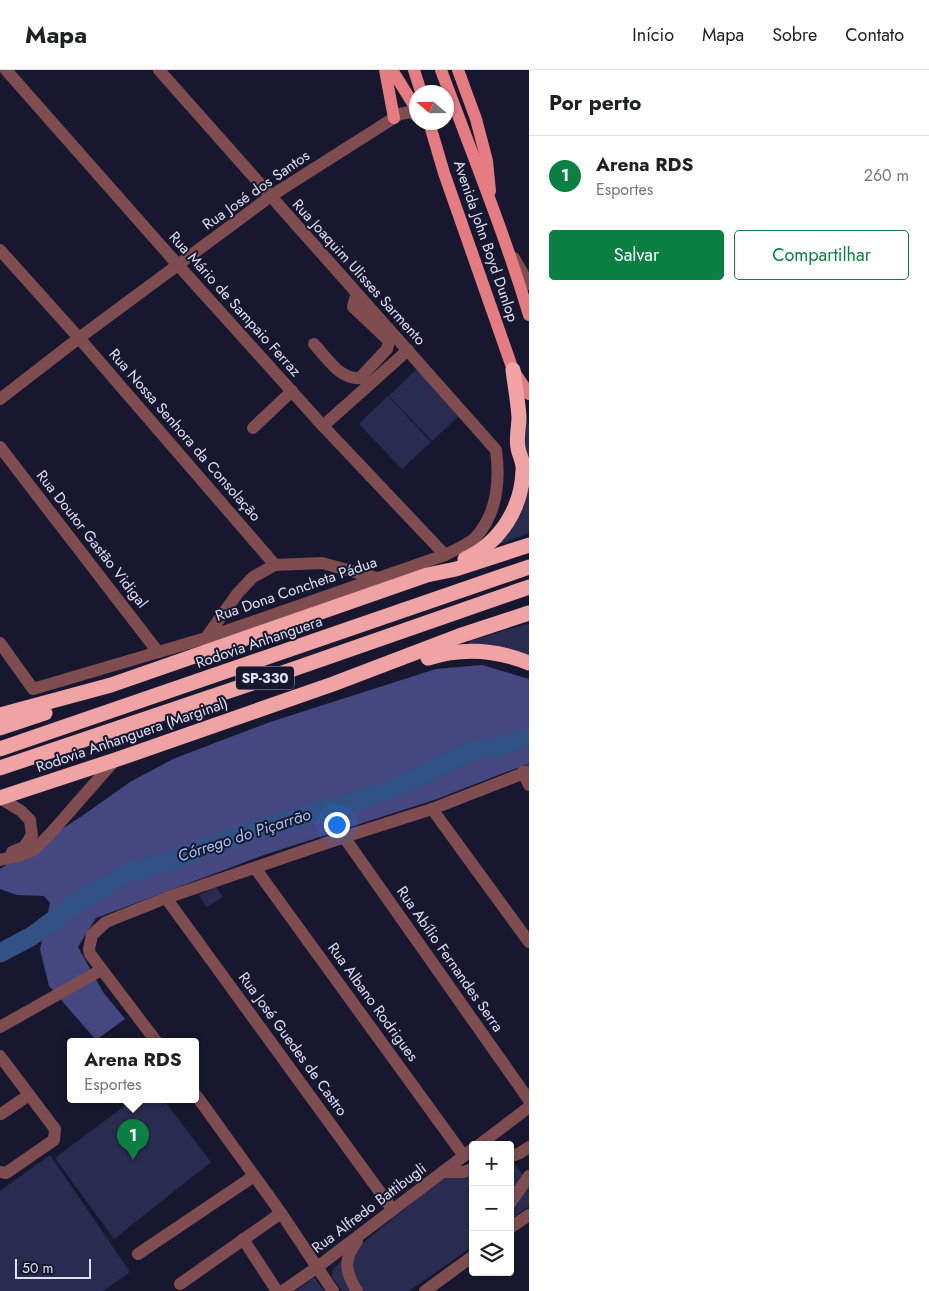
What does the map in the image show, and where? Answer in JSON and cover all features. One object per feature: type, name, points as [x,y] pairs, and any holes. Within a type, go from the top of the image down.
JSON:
[{"type":"highway","points":[[0,728],[50,711],[111,685],[428,575],[472,556],[486,547],[501,531],[514,510],[521,488],[524,468],[518,448],[519,417],[513,370]]},
{"type":"highway","points":[[428,575],[456,569],[529,545]]},
{"type":"highway","name":"Rodovia Anhanguera","points":[[0,749],[528,567]]},
{"type":"highway","name":"SP-330","points":[[0,768],[529,587]]},
{"type":"highway","name":"Rodovia Anhanguera (Marginal)","points":[[0,798],[333,684],[460,636],[529,613]]},
{"type":"highway","points":[[333,684],[354,681],[440,654],[465,650],[501,654],[529,663]]},
{"type":"highway","points":[[0,715],[111,685]]},
{"type":"main road","points":[[385,70],[394,118]]},
{"type":"main road","points":[[392,70],[409,98]]},
{"type":"main road","points":[[414,70],[419,85]]},
{"type":"main road","name":"Avenida John Boyd Dunlop","points":[[441,70],[509,250],[529,314]]},
{"type":"main road","points":[[458,70],[476,119],[487,162],[492,208]]},
{"type":"main road","points":[[426,130],[444,173]]},
{"type":"main road","name":"Avenida John Boyd Dunlop","points":[[432,130],[444,173],[513,370],[529,394]]},
{"type":"street","name":"Rua Mário de Sampaio Ferraz","points":[[6,70],[323,426],[445,555]]},
{"type":"street","name":"Rua Joaquim Ulisses Sarmento","points":[[159,70],[496,450]]},
{"type":"street","name":"Rua José dos Santos","points":[[0,399],[271,196],[400,114],[409,112]]},
{"type":"street","name":"Rua Nossa Senhora da Consolação","points":[[0,250],[79,338],[275,565]]},
{"type":"street","points":[[509,250],[529,284]]},
{"type":"street","points":[[314,344],[341,373],[354,378],[360,378],[387,349],[389,341],[353,307],[358,295]]},
{"type":"street","points":[[323,426],[408,350]]},
{"type":"street","points":[[253,428],[292,391]]},
{"type":"street","name":"Rua Doutor Gastão Vidigal","points":[[0,447],[158,652]]},
{"type":"street","name":"Rua Dona Concheta Pádua","points":[[0,643],[34,689],[206,638],[445,555],[474,539],[485,523],[497,488],[496,450]]},
{"type":"street","points":[[206,638],[236,594],[253,577],[275,565],[322,563],[377,578]]},
{"type":"street","points":[[0,860],[20,856],[34,850],[114,760]]},
{"type":"street","points":[[154,1038],[100,970],[89,949],[92,935],[106,922],[166,898],[432,809],[526,771],[529,785]]},
{"type":"street","points":[[0,798],[21,811],[30,820],[32,835],[24,847],[0,856]]},
{"type":"street","points":[[432,809],[529,942]]},
{"type":"street","name":"Rua Abílio Fernandes Serra","points":[[344,837],[529,1100]]},
{"type":"street","name":"Rua Albano Rodrigues","points":[[255,868],[468,1153]]},
{"type":"street","name":"Rua José Guedes de Castro","points":[[166,898],[393,1210]]},
{"type":"street","points":[[0,1027],[100,970]]},
{"type":"street","points":[[0,1056],[5,1074],[29,1095],[55,1130],[54,1140],[6,1173],[0,1172]]},
{"type":"street","points":[[1,1114],[29,1095]]},
{"type":"street","points":[[199,1099],[281,1213],[333,1291]]},
{"type":"street","points":[[484,1141],[529,1107]]},
{"type":"street","points":[[514,1155],[529,1147]]},
{"type":"street","name":"Rua Alfredo Battibugli","points":[[283,1291],[468,1153]]},
{"type":"street","points":[[444,1172],[469,1170]]},
{"type":"street","points":[[138,1254],[254,1176]]},
{"type":"street","points":[[514,1197],[529,1176]]},
{"type":"street","points":[[180,1284],[281,1213]]},
{"type":"street","points":[[514,1225],[529,1215]]},
{"type":"street","points":[[357,1291],[350,1280],[347,1266],[349,1251],[367,1230]]},
{"type":"street","points":[[243,1239],[277,1291]]},
{"type":"street","points":[[424,1291],[469,1259]]},
{"type":"shaded area","points":[[418,368],[461,414],[432,441],[389,396]]},
{"type":"shaded area","points":[[388,396],[431,442],[402,469],[359,424]]},
{"type":"shaded area","points":[[525,414],[529,426],[529,533],[495,546],[507,531],[524,448]]},
{"type":"shaded area","points":[[529,623],[529,659],[468,644],[470,641]]},
{"type":"shaded area","points":[[482,665],[529,679],[529,764],[437,799],[264,855],[96,918],[78,947],[103,992],[125,1019],[99,1038],[94,1038],[49,986],[40,949],[50,903],[44,896],[17,895],[0,889],[0,869],[82,816],[130,782],[173,759],[270,722],[436,669]]},
{"type":"shaded area","points":[[216,887],[223,897],[206,907],[199,895]]},
{"type":"shaded area","points":[[129,1103],[166,1103],[211,1162],[114,1239],[55,1158]]},
{"type":"shaded area","points":[[50,1155],[130,1272],[103,1291],[0,1291],[0,1191]]},
{"type":"shaded area","points":[[514,1163],[524,1177],[514,1191]]},
{"type":"shaded area","points":[[469,1172],[469,1249],[409,1291],[360,1291],[353,1279],[353,1251],[446,1175]]},
{"type":"shaded area","points":[[529,1182],[529,1206],[514,1217],[514,1203]]},
{"type":"shaded area","points":[[345,1258],[354,1291],[342,1291],[332,1277],[333,1269]]},
{"type":"shaded area","points":[[314,1277],[324,1291],[296,1291]]},
{"type":"waterway","name":"Córrego do Piçarrão","points":[[0,953],[32,936],[76,903],[130,872],[171,861],[245,833],[379,794],[468,752],[497,747],[529,737]]},
{"type":"place","name":"Arena RDS","points":[[133,1160]]}]
